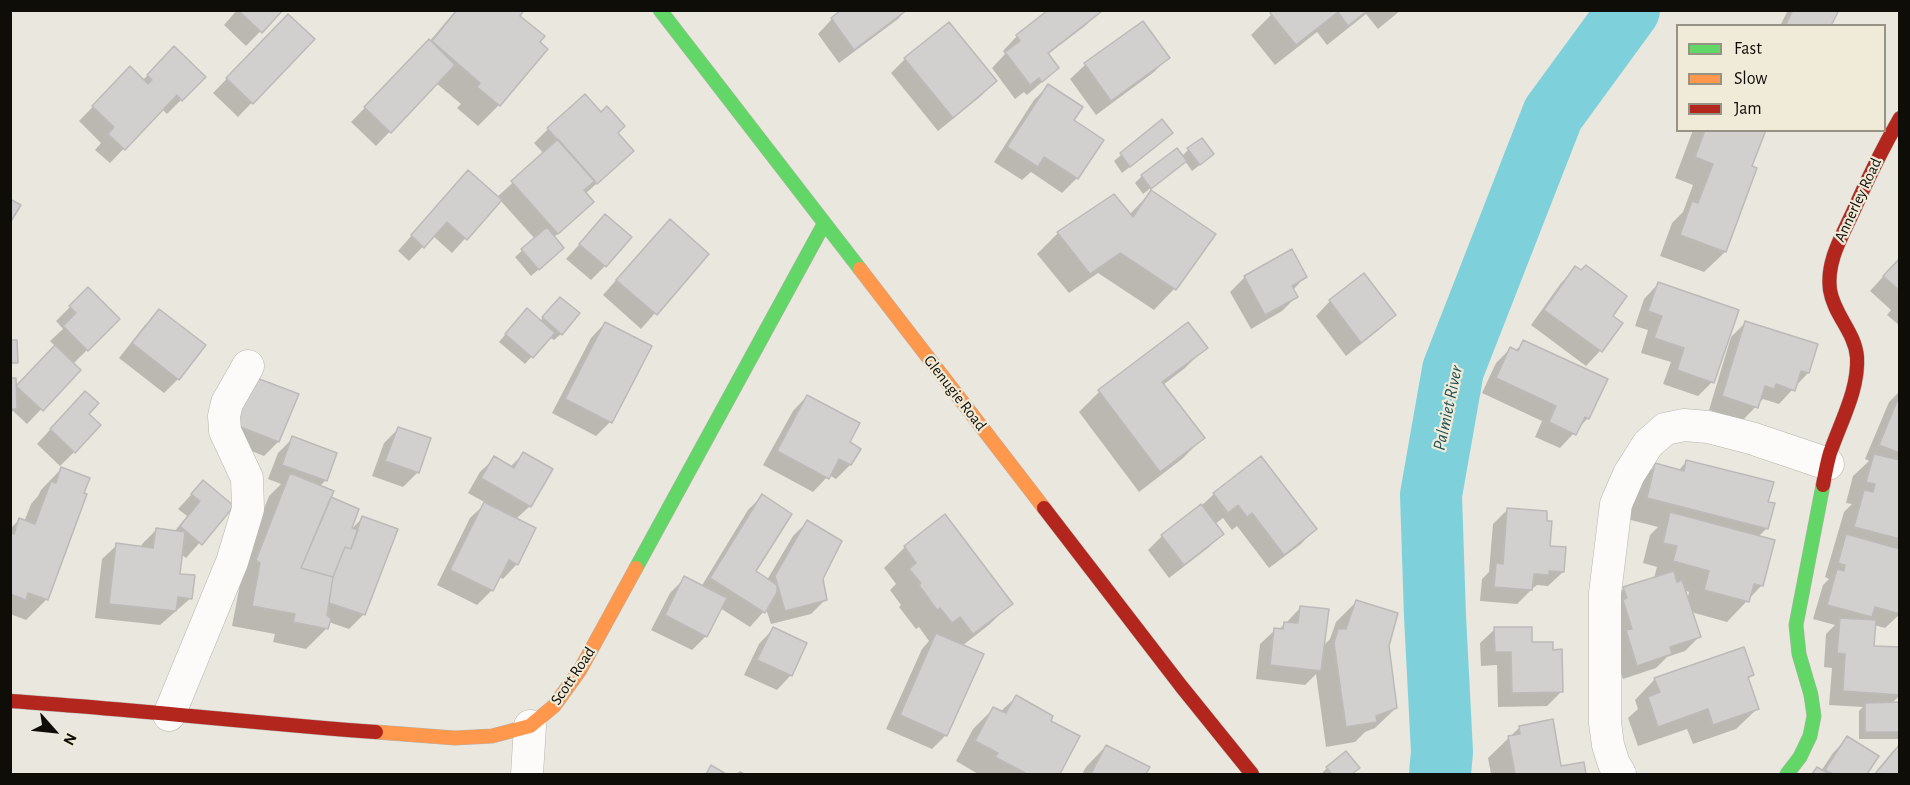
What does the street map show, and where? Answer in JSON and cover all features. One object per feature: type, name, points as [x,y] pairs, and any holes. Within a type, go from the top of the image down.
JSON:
[{"type":"street","name":"Glenugie Road","points":[[660,10],[1181,686],[1252,774]]},
{"type":"street","name":"Annerley Road","points":[[1787,774],[1800,757],[1810,736],[1814,716],[1812,695],[1799,654],[1796,625],[1828,464],[1855,383],[1857,357],[1853,339],[1834,306],[1830,289],[1830,269],[1835,251],[1876,160],[1899,118]]},
{"type":"street","name":"Scott Road","points":[[10,701],[455,738],[492,736],[530,726],[554,706],[580,670],[824,224]]},
{"type":"street","points":[[169,715],[232,562],[248,509],[247,478],[225,431],[224,416],[227,403],[249,366]]},
{"type":"street","points":[[1620,774],[1608,745],[1605,723],[1605,593],[1616,504],[1629,474],[1648,444],[1665,429],[1684,425],[1708,427],[1751,438],[1828,464]]},
{"type":"street","points":[[527,774],[530,726]]},
{"type":"building","points":[[238,10],[283,10],[262,33]]},
{"type":"building","points":[[457,10],[524,10],[520,16],[545,36],[540,42],[548,49],[500,106],[477,87],[480,83],[432,41]]},
{"type":"building","points":[[841,10],[907,10],[854,50],[831,18]]},
{"type":"building","points":[[1048,10],[1100,10],[1101,12],[1048,53],[1059,68],[1042,82],[1039,78],[1030,85],[1005,52],[1020,41],[1016,35]]},
{"type":"building","points":[[1274,10],[1368,10],[1348,26],[1338,12],[1296,45],[1270,13]]},
{"type":"building","points":[[1793,10],[1839,10],[1832,24],[1786,24]]},
{"type":"building","points":[[288,14],[315,39],[253,104],[226,78]]},
{"type":"building","points":[[1143,21],[1170,58],[1111,101],[1084,63]]},
{"type":"building","points":[[949,22],[997,81],[953,118],[904,58]]},
{"type":"building","points":[[429,39],[455,65],[391,133],[364,107]]},
{"type":"building","points":[[174,46],[206,77],[182,101],[177,95],[125,150],[108,134],[114,127],[92,106],[130,66],[148,84],[152,80],[147,75]]},
{"type":"building","points":[[1048,84],[1083,107],[1074,120],[1104,140],[1078,179],[1044,157],[1038,167],[1007,147]]},
{"type":"building","points":[[585,94],[601,112],[607,106],[625,126],[618,133],[634,151],[597,184],[547,128]]},
{"type":"building","points":[[1162,119],[1173,133],[1130,167],[1120,153]]},
{"type":"building","points":[[1704,132],[1765,132],[1752,166],[1757,168],[1726,252],[1680,235],[1692,201],[1698,203],[1713,164],[1695,157]]},
{"type":"building","points":[[1202,138],[1214,154],[1200,165],[1187,148]]},
{"type":"building","points":[[558,139],[595,181],[584,190],[594,202],[558,234],[511,181]]},
{"type":"building","points":[[1177,148],[1187,161],[1151,189],[1141,175]]},
{"type":"building","points":[[468,170],[502,200],[467,240],[447,222],[424,248],[411,235]]},
{"type":"building","points":[[1151,190],[1216,234],[1176,290],[1120,253],[1090,274],[1057,232],[1114,194],[1133,217]]},
{"type":"building","points":[[10,199],[21,205],[10,223]]},
{"type":"building","points":[[605,214],[632,237],[606,267],[579,244]]},
{"type":"building","points":[[670,219],[709,254],[657,315],[616,280]]},
{"type":"building","points":[[547,227],[564,248],[539,270],[521,249]]},
{"type":"building","points":[[1292,249],[1307,277],[1292,286],[1298,297],[1265,315],[1244,276]]},
{"type":"building","points":[[1900,258],[1900,291],[1883,276]]},
{"type":"building","points":[[1586,265],[1627,296],[1613,316],[1623,323],[1602,352],[1544,310],[1575,266],[1581,270]]},
{"type":"building","points":[[1364,273],[1396,315],[1361,343],[1329,300]]},
{"type":"building","points":[[1658,282],[1739,310],[1714,383],[1677,370],[1684,348],[1654,338],[1662,316],[1648,311]]},
{"type":"building","points":[[88,287],[120,319],[88,351],[63,326],[76,313],[69,306]]},
{"type":"building","points":[[560,297],[580,313],[562,335],[542,317]]},
{"type":"building","points":[[527,308],[555,333],[533,358],[505,334]]},
{"type":"building","points":[[159,309],[206,345],[179,380],[132,343]]},
{"type":"building","points":[[1745,321],[1818,344],[1809,373],[1801,371],[1795,391],[1776,384],[1774,389],[1765,386],[1758,408],[1722,396]]},
{"type":"building","points":[[605,322],[652,346],[612,423],[565,399]]},
{"type":"building","points":[[1188,322],[1208,348],[1162,382],[1205,438],[1160,472],[1098,390]]},
{"type":"building","points":[[10,340],[17,340],[18,363],[10,363]]},
{"type":"building","points":[[1523,340],[1608,379],[1589,419],[1585,417],[1576,435],[1549,422],[1556,406],[1496,378],[1510,347],[1518,351]]},
{"type":"building","points":[[55,345],[81,370],[43,411],[16,386]]},
{"type":"building","points":[[254,377],[299,394],[279,442],[235,425]]},
{"type":"building","points":[[10,378],[16,378],[17,409],[10,409]]},
{"type":"building","points":[[85,391],[99,403],[89,414],[101,425],[75,453],[50,429]]},
{"type":"building","points":[[1900,394],[1900,453],[1879,445]]},
{"type":"building","points":[[807,395],[860,423],[850,442],[861,449],[851,465],[839,459],[829,479],[777,451]]},
{"type":"building","points":[[398,427],[431,438],[419,473],[385,461]]},
{"type":"building","points":[[292,436],[337,453],[327,481],[282,465]]},
{"type":"building","points":[[523,452],[553,469],[531,507],[481,478],[494,456],[514,468]]},
{"type":"building","points":[[1874,454],[1900,460],[1900,539],[1854,527],[1864,490],[1873,492],[1875,484],[1866,482]]},
{"type":"building","points":[[1261,456],[1317,529],[1284,555],[1252,513],[1247,517],[1238,505],[1228,513],[1213,493]]},
{"type":"building","points":[[1686,460],[1774,482],[1768,502],[1775,503],[1768,529],[1647,498],[1655,463],[1684,471]]},
{"type":"building","points":[[61,467],[90,478],[84,493],[87,494],[48,600],[28,593],[26,600],[10,594],[10,533],[14,534],[19,518],[35,524],[51,481],[56,483]]},
{"type":"building","points":[[290,473],[334,491],[301,568],[333,577],[327,615],[331,619],[328,629],[293,622],[295,614],[252,606],[260,563],[256,560]]},
{"type":"building","points":[[203,480],[234,506],[202,545],[180,526],[200,501],[191,494]]},
{"type":"building","points":[[762,494],[792,514],[756,571],[777,585],[777,592],[765,613],[710,578]]},
{"type":"building","points":[[331,497],[359,509],[352,528],[358,530],[351,549],[345,547],[333,577],[301,568]]},
{"type":"building","points":[[484,502],[536,528],[518,565],[509,560],[493,591],[450,570]]},
{"type":"building","points":[[1201,504],[1224,534],[1184,565],[1161,535]]},
{"type":"building","points":[[1507,508],[1547,511],[1547,521],[1552,521],[1550,546],[1566,547],[1564,572],[1549,571],[1549,575],[1534,574],[1532,590],[1494,587],[1496,563],[1503,564]]},
{"type":"building","points":[[1670,512],[1775,540],[1763,586],[1754,584],[1749,602],[1704,590],[1709,571],[1673,561],[1677,546],[1663,543]]},
{"type":"building","points":[[945,514],[1013,604],[973,634],[960,617],[952,623],[940,608],[937,610],[919,585],[921,583],[909,569],[916,563],[904,546]]},
{"type":"building","points":[[362,516],[398,529],[365,615],[329,603],[333,577],[345,547],[351,549]]},
{"type":"building","points":[[807,520],[842,541],[823,579],[827,600],[785,611],[775,576]]},
{"type":"building","points":[[156,528],[185,532],[180,574],[195,575],[192,599],[178,597],[176,611],[109,604],[116,543],[153,548]]},
{"type":"building","points":[[1846,534],[1900,549],[1900,614],[1875,607],[1872,617],[1827,605],[1837,569],[1844,571],[1845,565],[1838,563]]},
{"type":"building","points":[[1674,571],[1677,582],[1682,580],[1701,637],[1670,647],[1672,654],[1637,666],[1626,630],[1632,629],[1623,600],[1627,598],[1623,587]]},
{"type":"building","points":[[684,576],[727,598],[707,637],[665,615]]},
{"type":"building","points":[[1356,600],[1398,613],[1389,646],[1397,708],[1376,716],[1377,722],[1346,727],[1334,643],[1338,629],[1346,629]]},
{"type":"building","points":[[1300,606],[1329,609],[1321,671],[1270,665],[1274,628],[1283,629],[1284,622],[1298,623]]},
{"type":"building","points":[[1840,618],[1876,620],[1874,646],[1900,647],[1900,695],[1843,691],[1845,654],[1837,653]]},
{"type":"building","points":[[773,627],[807,643],[792,676],[757,660]]},
{"type":"building","points":[[1494,627],[1532,627],[1532,642],[1553,642],[1553,650],[1562,649],[1563,692],[1512,693],[1511,652],[1495,652]]},
{"type":"building","points":[[936,633],[984,654],[947,736],[900,715]]},
{"type":"building","points":[[1744,647],[1754,675],[1748,677],[1759,709],[1713,725],[1708,709],[1658,727],[1648,697],[1660,692],[1654,678]]},
{"type":"building","points":[[1016,695],[1053,716],[1051,721],[1080,736],[1060,774],[1027,774],[995,757],[998,753],[975,741],[993,707],[1006,713]]},
{"type":"building","points":[[1900,702],[1900,732],[1865,732],[1865,703]]},
{"type":"building","points":[[1553,719],[1561,766],[1584,762],[1586,774],[1515,774],[1508,736],[1520,734],[1519,726]]},
{"type":"building","points":[[1847,736],[1879,756],[1867,774],[1833,774],[1825,770]]},
{"type":"building","points":[[1900,744],[1900,774],[1875,774]]},
{"type":"building","points":[[1106,745],[1150,767],[1146,774],[1091,774]]},
{"type":"building","points":[[1346,751],[1360,768],[1352,774],[1332,774],[1326,767]]},
{"type":"building","points":[[711,765],[726,774],[706,774]]},
{"type":"building","points":[[1817,767],[1829,774],[1812,774]]},
{"type":"waterway","name":"Palmiet River","points":[[1440,774],[1442,752],[1431,495],[1453,370],[1553,114],[1629,10]]},
{"type":"traffic: fast","points":[[660,10],[860,269]]},
{"type":"traffic: fast","points":[[636,568],[824,224]]},
{"type":"traffic: fast","points":[[1787,774],[1800,757],[1810,736],[1814,716],[1811,695],[1799,654],[1796,625],[1823,485]]},
{"type":"traffic: slow","points":[[860,269],[1044,508]]},
{"type":"traffic: slow","points":[[376,732],[455,738],[492,736],[530,726],[554,706],[580,670],[636,568]]},
{"type":"traffic: jam","points":[[1823,485],[1830,453],[1852,394],[1857,369],[1855,348],[1832,299],[1830,269],[1840,240],[1900,118]]},
{"type":"traffic: jam","points":[[1044,508],[1252,774]]},
{"type":"traffic: jam","points":[[10,701],[376,732]]}]
